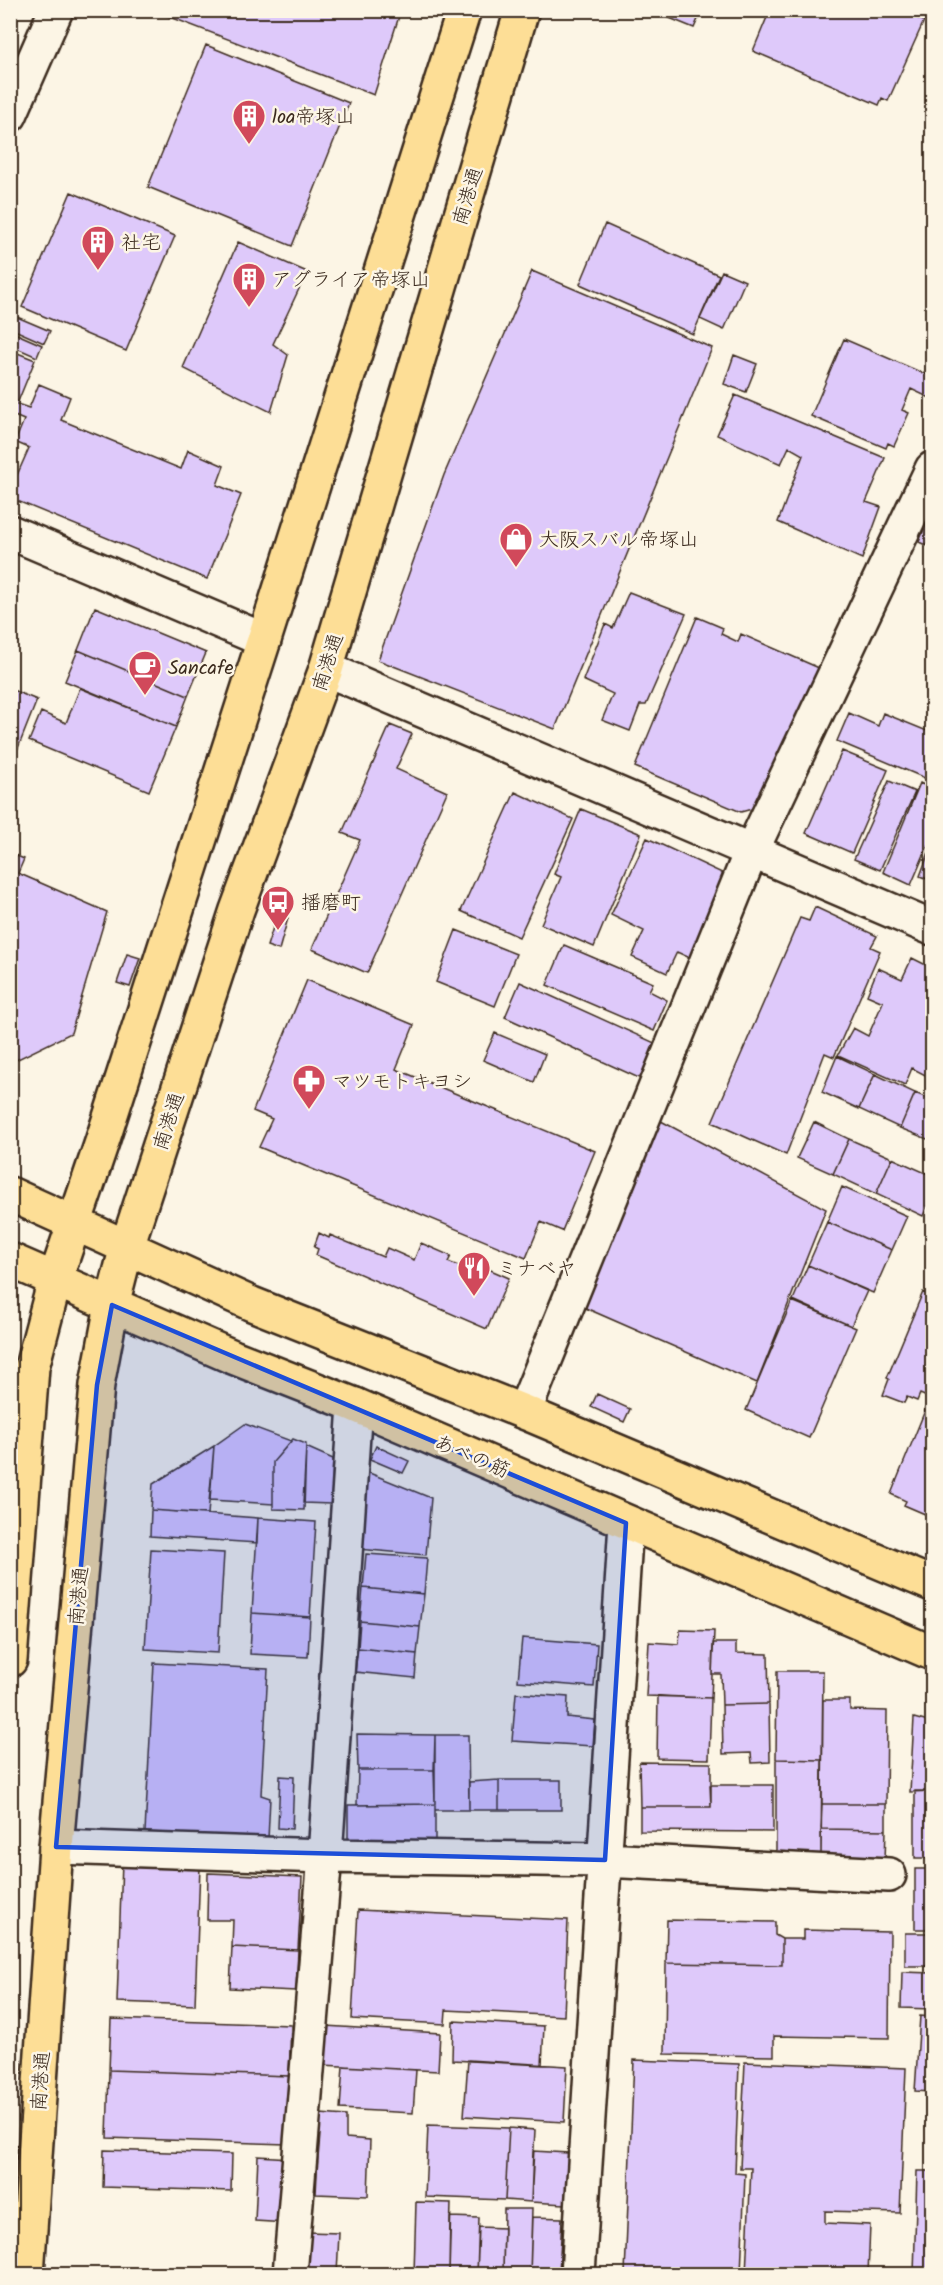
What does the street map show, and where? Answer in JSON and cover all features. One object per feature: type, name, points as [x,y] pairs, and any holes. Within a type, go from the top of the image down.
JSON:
[{"type":"main road","points":[[10,1660],[32,1367],[55,1280],[264,640],[464,10]]},
{"type":"main road","name":"南港通","points":[[27,2274],[56,1847],[97,1385],[112,1305],[127,1246],[237,910],[326,669],[522,10]]},
{"type":"main road","points":[[10,1194],[252,1304],[524,1412],[933,1584]]},
{"type":"main road","name":"あべの筋","points":[[10,1260],[233,1357],[355,1405],[933,1653]]},
{"type":"street","points":[[10,116],[56,10]]},
{"type":"street","points":[[524,1412],[751,852],[933,469]]},
{"type":"street","points":[[10,531],[264,640]]},
{"type":"street","points":[[326,669],[933,928]]},
{"type":"street","points":[[291,2274],[325,1856],[355,1405]]},
{"type":"street","points":[[578,2274],[626,1523]]},
{"type":"street","points":[[56,1847],[325,1856],[604,1860],[889,1875]]},
{"type":"highlighted area","points":[[112,1305],[626,1523],[605,1860],[56,1847],[97,1385]]},
{"type":"building","points":[[152,10],[401,10],[374,95]]},
{"type":"building","points":[[664,10],[702,10],[694,28],[662,15]]},
{"type":"building","points":[[770,10],[920,10],[917,18],[924,21],[888,101],[882,98],[879,105],[753,51]]},
{"type":"building","name":"loa帝塚山","points":[[206,45],[349,103],[292,246],[148,187]]},
{"type":"building","name":"社宅","points":[[71,192],[175,236],[126,351],[22,307]]},
{"type":"building","points":[[605,224],[719,275],[693,334],[580,284]]},
{"type":"building","name":"アグライア帝塚山","points":[[238,242],[307,272],[273,344],[288,355],[271,412],[183,368]]},
{"type":"building","name":"大阪スバル帝塚山","points":[[532,271],[712,348],[555,729],[378,660],[444,475]]},
{"type":"building","points":[[722,271],[745,281],[724,330],[700,319]]},
{"type":"building","points":[[10,314],[50,331],[44,343],[10,328]]},
{"type":"building","points":[[10,331],[42,345],[37,357],[10,345]]},
{"type":"building","points":[[844,339],[932,377],[930,398],[911,389],[902,410],[909,413],[894,446],[888,443],[886,448],[811,416]]},
{"type":"building","points":[[10,350],[35,360],[17,404],[29,408],[39,384],[70,397],[61,420],[181,469],[188,450],[224,466],[217,485],[241,495],[207,579],[10,498],[10,491],[29,448],[15,442],[24,420],[12,415],[10,419]]},
{"type":"building","points":[[734,355],[757,364],[746,392],[724,384]]},
{"type":"building","points":[[735,395],[885,458],[866,502],[881,507],[862,559],[778,522],[803,455],[789,447],[781,464],[717,435]]},
{"type":"building","points":[[932,510],[932,548],[919,542]]},
{"type":"building","points":[[629,592],[686,614],[646,705],[640,705],[630,731],[602,720],[613,694],[583,680],[605,624],[613,628]]},
{"type":"building","points":[[95,607],[206,653],[188,696],[78,650]]},
{"type":"building","points":[[697,617],[723,628],[721,634],[738,642],[741,634],[819,668],[759,807],[741,812],[635,767]]},
{"type":"building","points":[[78,650],[188,696],[176,727],[65,681]]},
{"type":"building","points":[[80,688],[176,727],[149,791],[29,741],[41,712],[66,723]]},
{"type":"building","points":[[10,689],[37,700],[18,748],[10,745]]},
{"type":"building","points":[[849,713],[878,726],[883,713],[932,733],[932,781],[837,741]]},
{"type":"building","points":[[390,725],[412,734],[396,769],[447,792],[367,973],[312,949],[360,840],[342,833]]},
{"type":"building","points":[[842,751],[888,770],[852,853],[806,833]]},
{"type":"building","points":[[889,781],[915,792],[880,870],[854,859]]},
{"type":"building","points":[[920,783],[932,789],[932,836],[911,885],[883,872]]},
{"type":"building","points":[[515,792],[573,819],[519,937],[461,911]]},
{"type":"building","points":[[581,809],[641,834],[594,947],[541,924],[561,877],[554,874]]},
{"type":"building","points":[[647,838],[722,873],[726,883],[690,958],[677,952],[667,973],[632,957],[644,931],[611,915]]},
{"type":"building","points":[[932,844],[932,881],[920,876]]},
{"type":"building","points":[[10,853],[24,859],[18,873],[107,912],[71,1033],[14,1061],[10,1059]]},
{"type":"building","points":[[815,907],[877,936],[871,947],[880,951],[834,1057],[825,1053],[786,1155],[712,1122],[800,918],[809,921]]},
{"type":"building","points":[[277,915],[288,918],[279,950],[267,946]]},
{"type":"building","points":[[456,930],[516,954],[495,1006],[436,982]]},
{"type":"building","points":[[564,945],[653,983],[649,991],[667,1000],[654,1031],[547,985]]},
{"type":"building","points":[[127,954],[140,958],[130,987],[117,983]]},
{"type":"building","points":[[912,958],[932,968],[932,1075],[931,1078],[912,1068],[905,1085],[838,1055],[853,1028],[868,1036],[883,1002],[867,995],[878,968],[902,979]]},
{"type":"building","points":[[307,980],[414,1025],[396,1069],[595,1151],[562,1231],[541,1222],[526,1258],[259,1147],[272,1119],[253,1111]]},
{"type":"building","points":[[520,982],[657,1044],[641,1079],[505,1017]]},
{"type":"building","points":[[495,1033],[545,1054],[534,1082],[483,1060]]},
{"type":"building","points":[[837,1056],[875,1074],[859,1109],[822,1092]]},
{"type":"building","points":[[875,1074],[915,1093],[900,1128],[859,1109]]},
{"type":"building","points":[[915,1093],[932,1100],[932,1141],[900,1128]]},
{"type":"building","points":[[661,1121],[826,1209],[757,1383],[581,1306]]},
{"type":"building","points":[[814,1122],[849,1139],[833,1174],[797,1158]]},
{"type":"building","points":[[849,1139],[892,1158],[876,1194],[833,1174]]},
{"type":"building","points":[[892,1158],[928,1174],[932,1194],[923,1216],[876,1194]]},
{"type":"building","points":[[842,1187],[907,1216],[892,1250],[827,1222]]},
{"type":"building","points":[[827,1222],[892,1250],[873,1293],[808,1265]]},
{"type":"building","points":[[319,1233],[329,1238],[330,1235],[383,1257],[387,1248],[414,1260],[421,1243],[451,1256],[448,1262],[466,1269],[470,1261],[509,1278],[487,1329],[316,1255],[318,1249],[314,1247]]},
{"type":"building","points":[[808,1265],[867,1291],[851,1326],[793,1300]]},
{"type":"building","points":[[923,1292],[932,1296],[932,1399],[920,1394],[917,1401],[907,1397],[904,1403],[883,1395],[889,1379],[887,1378]]},
{"type":"building","points":[[792,1301],[856,1328],[809,1438],[746,1410]]},
{"type":"building","points":[[597,1394],[630,1409],[624,1422],[591,1407]]},
{"type":"building","points":[[928,1403],[932,1405],[932,1517],[904,1505],[906,1501],[891,1494]]},
{"type":"building","points":[[245,1424],[291,1441],[273,1462],[273,1504],[210,1500],[214,1446]]},
{"type":"building","points":[[293,1439],[306,1444],[304,1510],[273,1509],[273,1462]]},
{"type":"building","points":[[214,1446],[208,1514],[151,1510],[153,1484]]},
{"type":"building","points":[[376,1446],[409,1461],[403,1473],[370,1459]]},
{"type":"building","points":[[306,1447],[333,1459],[331,1504],[303,1503]]},
{"type":"building","points":[[362,1470],[431,1498],[426,1555],[358,1549]]},
{"type":"building","points":[[151,1510],[258,1518],[257,1543],[150,1536]]},
{"type":"building","points":[[258,1518],[316,1522],[310,1617],[252,1613]]},
{"type":"building","points":[[151,1549],[224,1553],[218,1653],[145,1649]]},
{"type":"building","points":[[366,1554],[427,1558],[424,1594],[363,1588]]},
{"type":"building","points":[[363,1588],[424,1594],[420,1627],[360,1621]]},
{"type":"building","points":[[252,1613],[310,1617],[308,1657],[250,1654]]},
{"type":"building","points":[[360,1621],[420,1627],[417,1654],[358,1648]]},
{"type":"building","points":[[680,1630],[714,1631],[711,1698],[646,1696],[649,1642],[679,1644]]},
{"type":"building","points":[[522,1638],[597,1644],[594,1687],[518,1681]]},
{"type":"building","points":[[713,1643],[736,1643],[736,1653],[768,1654],[769,1704],[722,1705],[721,1674],[712,1674]]},
{"type":"building","points":[[358,1648],[417,1654],[415,1678],[355,1672]]},
{"type":"building","points":[[154,1663],[268,1669],[261,1795],[270,1798],[268,1839],[145,1832]]},
{"type":"building","points":[[777,1671],[823,1671],[822,1760],[776,1759]]},
{"type":"building","points":[[516,1693],[568,1697],[567,1717],[595,1720],[593,1746],[512,1741]]},
{"type":"building","points":[[658,1696],[711,1698],[709,1759],[657,1758]]},
{"type":"building","points":[[823,1700],[850,1700],[850,1710],[887,1711],[886,1804],[822,1804]]},
{"type":"building","points":[[769,1704],[770,1762],[752,1763],[751,1753],[723,1754],[722,1705]]},
{"type":"building","points":[[914,1718],[932,1723],[932,1791],[910,1792]]},
{"type":"building","points":[[357,1734],[435,1735],[434,1770],[358,1770]]},
{"type":"building","points":[[435,1735],[468,1735],[469,1810],[435,1810]]},
{"type":"building","points":[[776,1759],[822,1760],[821,1859],[776,1858]]},
{"type":"building","points":[[639,1762],[711,1763],[711,1807],[640,1807]]},
{"type":"building","points":[[358,1770],[434,1770],[435,1804],[357,1805]]},
{"type":"building","points":[[280,1776],[294,1777],[292,1829],[278,1828]]},
{"type":"building","points":[[499,1780],[499,1810],[469,1810],[469,1782]]},
{"type":"building","points":[[499,1780],[561,1780],[561,1810],[499,1810]]},
{"type":"building","points":[[710,1785],[773,1785],[773,1832],[640,1831],[640,1807],[711,1807]]},
{"type":"building","points":[[915,1791],[932,1791],[932,1858],[915,1858]]},
{"type":"building","points":[[435,1804],[435,1846],[348,1847],[348,1805]]},
{"type":"building","points":[[822,1804],[886,1804],[886,1830],[821,1829]]},
{"type":"building","points":[[821,1829],[886,1830],[885,1860],[821,1859]]},
{"type":"building","points":[[122,1862],[200,1866],[195,2005],[117,2002]]},
{"type":"building","points":[[915,1869],[932,1869],[932,1929],[915,1929]]},
{"type":"building","points":[[208,1873],[302,1877],[298,1950],[232,1947],[233,1920],[207,1920]]},
{"type":"building","points":[[358,1910],[568,1920],[564,2016],[446,2010],[445,2024],[352,2019]]},
{"type":"building","points":[[667,1920],[775,1922],[775,1935],[782,1939],[782,1965],[666,1963]]},
{"type":"building","points":[[803,1930],[890,1932],[889,2038],[774,2036],[774,2056],[665,2054],[666,1963],[782,1965],[782,1939],[803,1939]]},
{"type":"building","points":[[905,1933],[932,1933],[932,1966],[905,1966]]},
{"type":"building","points":[[232,1947],[298,1950],[296,1991],[230,1988]]},
{"type":"building","points":[[902,1972],[932,1973],[932,2009],[901,2008]]},
{"type":"building","points":[[920,2016],[932,2017],[932,2092],[915,2091]]},
{"type":"building","points":[[111,2019],[291,2025],[289,2076],[109,2070]]},
{"type":"building","points":[[453,2021],[544,2026],[542,2065],[452,2060]]},
{"type":"building","points":[[325,2026],[440,2033],[438,2071],[322,2065]]},
{"type":"building","points":[[468,2060],[567,2066],[564,2122],[464,2116]]},
{"type":"building","points":[[634,2060],[739,2064],[735,2173],[745,2174],[741,2274],[625,2274]]},
{"type":"building","points":[[745,2062],[906,2068],[900,2213],[825,2211],[825,2223],[870,2225],[868,2274],[746,2274],[751,2168],[740,2168]]},
{"type":"building","points":[[343,2066],[416,2070],[413,2113],[340,2109]]},
{"type":"building","points":[[109,2070],[289,2076],[286,2144],[107,2138]]},
{"type":"building","points":[[320,2114],[346,2116],[346,2138],[370,2140],[368,2196],[316,2194]]},
{"type":"building","points":[[428,2125],[509,2128],[505,2200],[425,2197]]},
{"type":"building","points":[[509,2128],[535,2130],[531,2202],[505,2200]]},
{"type":"building","points":[[104,2150],[232,2154],[231,2191],[103,2187]]},
{"type":"building","points":[[533,2151],[568,2153],[565,2204],[531,2202]]},
{"type":"building","points":[[258,2156],[290,2158],[287,2223],[255,2221]]},
{"type":"building","points":[[917,2171],[932,2171],[932,2274],[914,2274]]},
{"type":"building","points":[[416,2202],[451,2203],[449,2274],[414,2274]]},
{"type":"building","points":[[504,2209],[532,2209],[530,2274],[503,2274]]},
{"type":"building","points":[[450,2217],[479,2218],[477,2274],[449,2274]]},
{"type":"building","points":[[532,2217],[562,2218],[559,2274],[530,2274]]},
{"type":"building","points":[[479,2227],[504,2228],[503,2274],[477,2274]]},
{"type":"building","points":[[307,2232],[339,2233],[337,2274],[306,2274]]},
{"type":"place","name":"loa帝塚山","points":[[249,145]]},
{"type":"place","name":"社宅","points":[[98,271]]},
{"type":"place","name":"アグライア帝塚山","points":[[249,308]]},
{"type":"place","name":"大阪スバル帝塚山","points":[[516,568]]},
{"type":"place","name":"Sancafe","points":[[145,696]]},
{"type":"place","name":"播磨町","points":[[278,931]]},
{"type":"place","name":"マツモトキヨシ","points":[[309,1110]]},
{"type":"place","name":"ミナベヤ","points":[[474,1297]]}]
